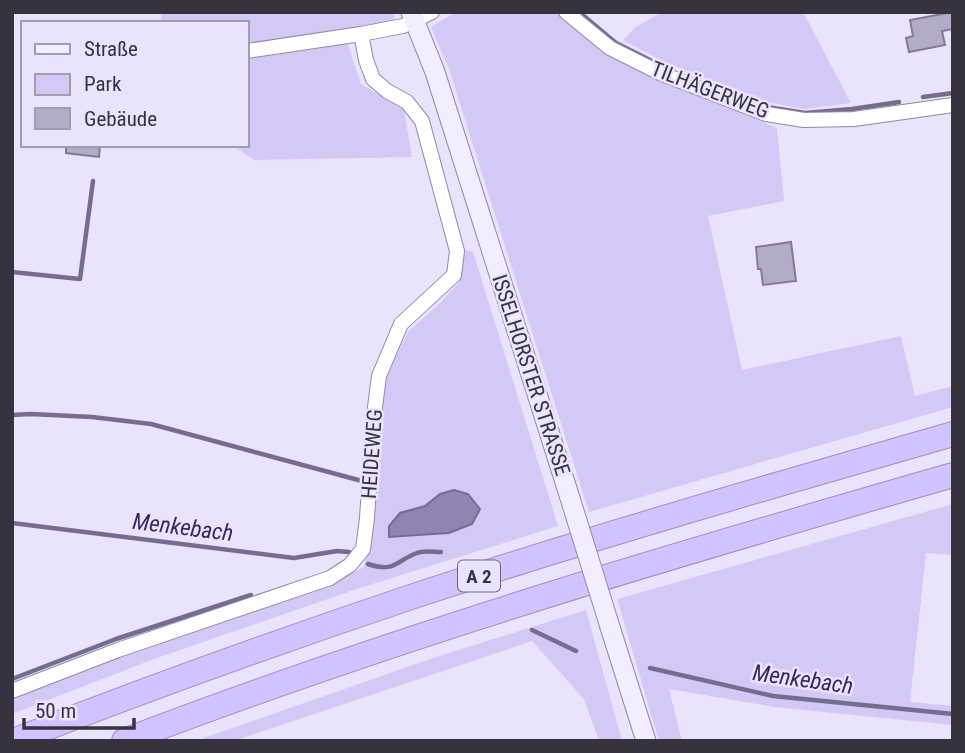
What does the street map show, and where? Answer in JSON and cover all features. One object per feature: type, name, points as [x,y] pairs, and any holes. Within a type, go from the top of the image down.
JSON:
[{"type":"highway","name":"A 2","points":[[13,741],[161,685],[412,597],[680,513],[953,434]]},
{"type":"highway","name":"A 2","points":[[124,741],[425,633],[716,543],[953,475]]},
{"type":"street","name":"TILHÄGERWEG","points":[[566,12],[610,48],[660,74],[765,114],[804,120],[854,119],[953,105]]},
{"type":"street","points":[[248,51],[403,26],[419,15]]},
{"type":"street","name":"ISSELHORSTER STRASSE","points":[[419,15],[646,741]]},
{"type":"street","name":"HEIDEWEG","points":[[12,691],[118,650],[330,578],[350,565],[363,549],[379,376],[401,324],[454,275],[457,251],[422,121],[407,102],[373,79],[361,34]]},
{"type":"green space","points":[[161,12],[392,12],[395,19],[382,27],[248,45],[248,21],[161,21]]},
{"type":"green space","points":[[456,12],[556,12],[606,52],[657,78],[777,128],[784,201],[708,216],[742,370],[901,336],[915,396],[953,386],[953,407],[589,512],[449,69],[431,27]]},
{"type":"green space","points":[[662,12],[803,12],[851,103],[804,109],[767,102],[662,61],[623,40],[636,27]]},
{"type":"green space","points":[[347,42],[361,84],[404,110],[412,157],[254,160],[235,147],[248,147],[248,56]]},
{"type":"green space","points":[[464,250],[473,252],[558,526],[360,588],[154,659],[12,714],[12,698],[118,656],[330,585],[364,567],[386,377],[408,332],[460,281]]},
{"type":"green space","points":[[953,504],[953,555],[926,553],[910,702],[953,706],[953,725],[774,707],[669,689],[682,741],[659,741],[617,599]]},
{"type":"green space","points":[[586,610],[622,741],[599,741],[584,699],[532,641],[234,741],[195,741],[433,658]]},
{"type":"shaded area","points":[[454,490],[468,494],[480,509],[472,524],[449,533],[389,537],[389,526],[400,513],[425,506],[440,494]]},
{"type":"building","points":[[953,12],[953,29],[942,31],[945,45],[909,52],[906,38],[913,36],[910,20]]},
{"type":"building","points":[[66,147],[100,147],[99,157],[66,153]]},
{"type":"building","points":[[791,242],[796,281],[763,285],[756,247]]},
{"type":"waterway","points":[[579,12],[616,43],[650,60]]},
{"type":"waterway","points":[[923,97],[953,93]]},
{"type":"waterway","points":[[756,103],[805,113],[899,102]]},
{"type":"waterway","points":[[12,272],[80,279],[93,181]]},
{"type":"waterway","points":[[12,415],[92,417],[151,424],[362,481]]},
{"type":"waterway","name":"Menkebach","points":[[12,523],[294,558],[337,551],[349,552]]},
{"type":"waterway","name":"Menkebach","points":[[368,564],[390,567],[420,552],[441,552]]},
{"type":"waterway","points":[[12,679],[116,639],[251,595]]},
{"type":"waterway","name":"Menkebach","points":[[532,630],[576,651]]},
{"type":"waterway","name":"Menkebach","points":[[650,668],[773,696],[953,714]]}]
